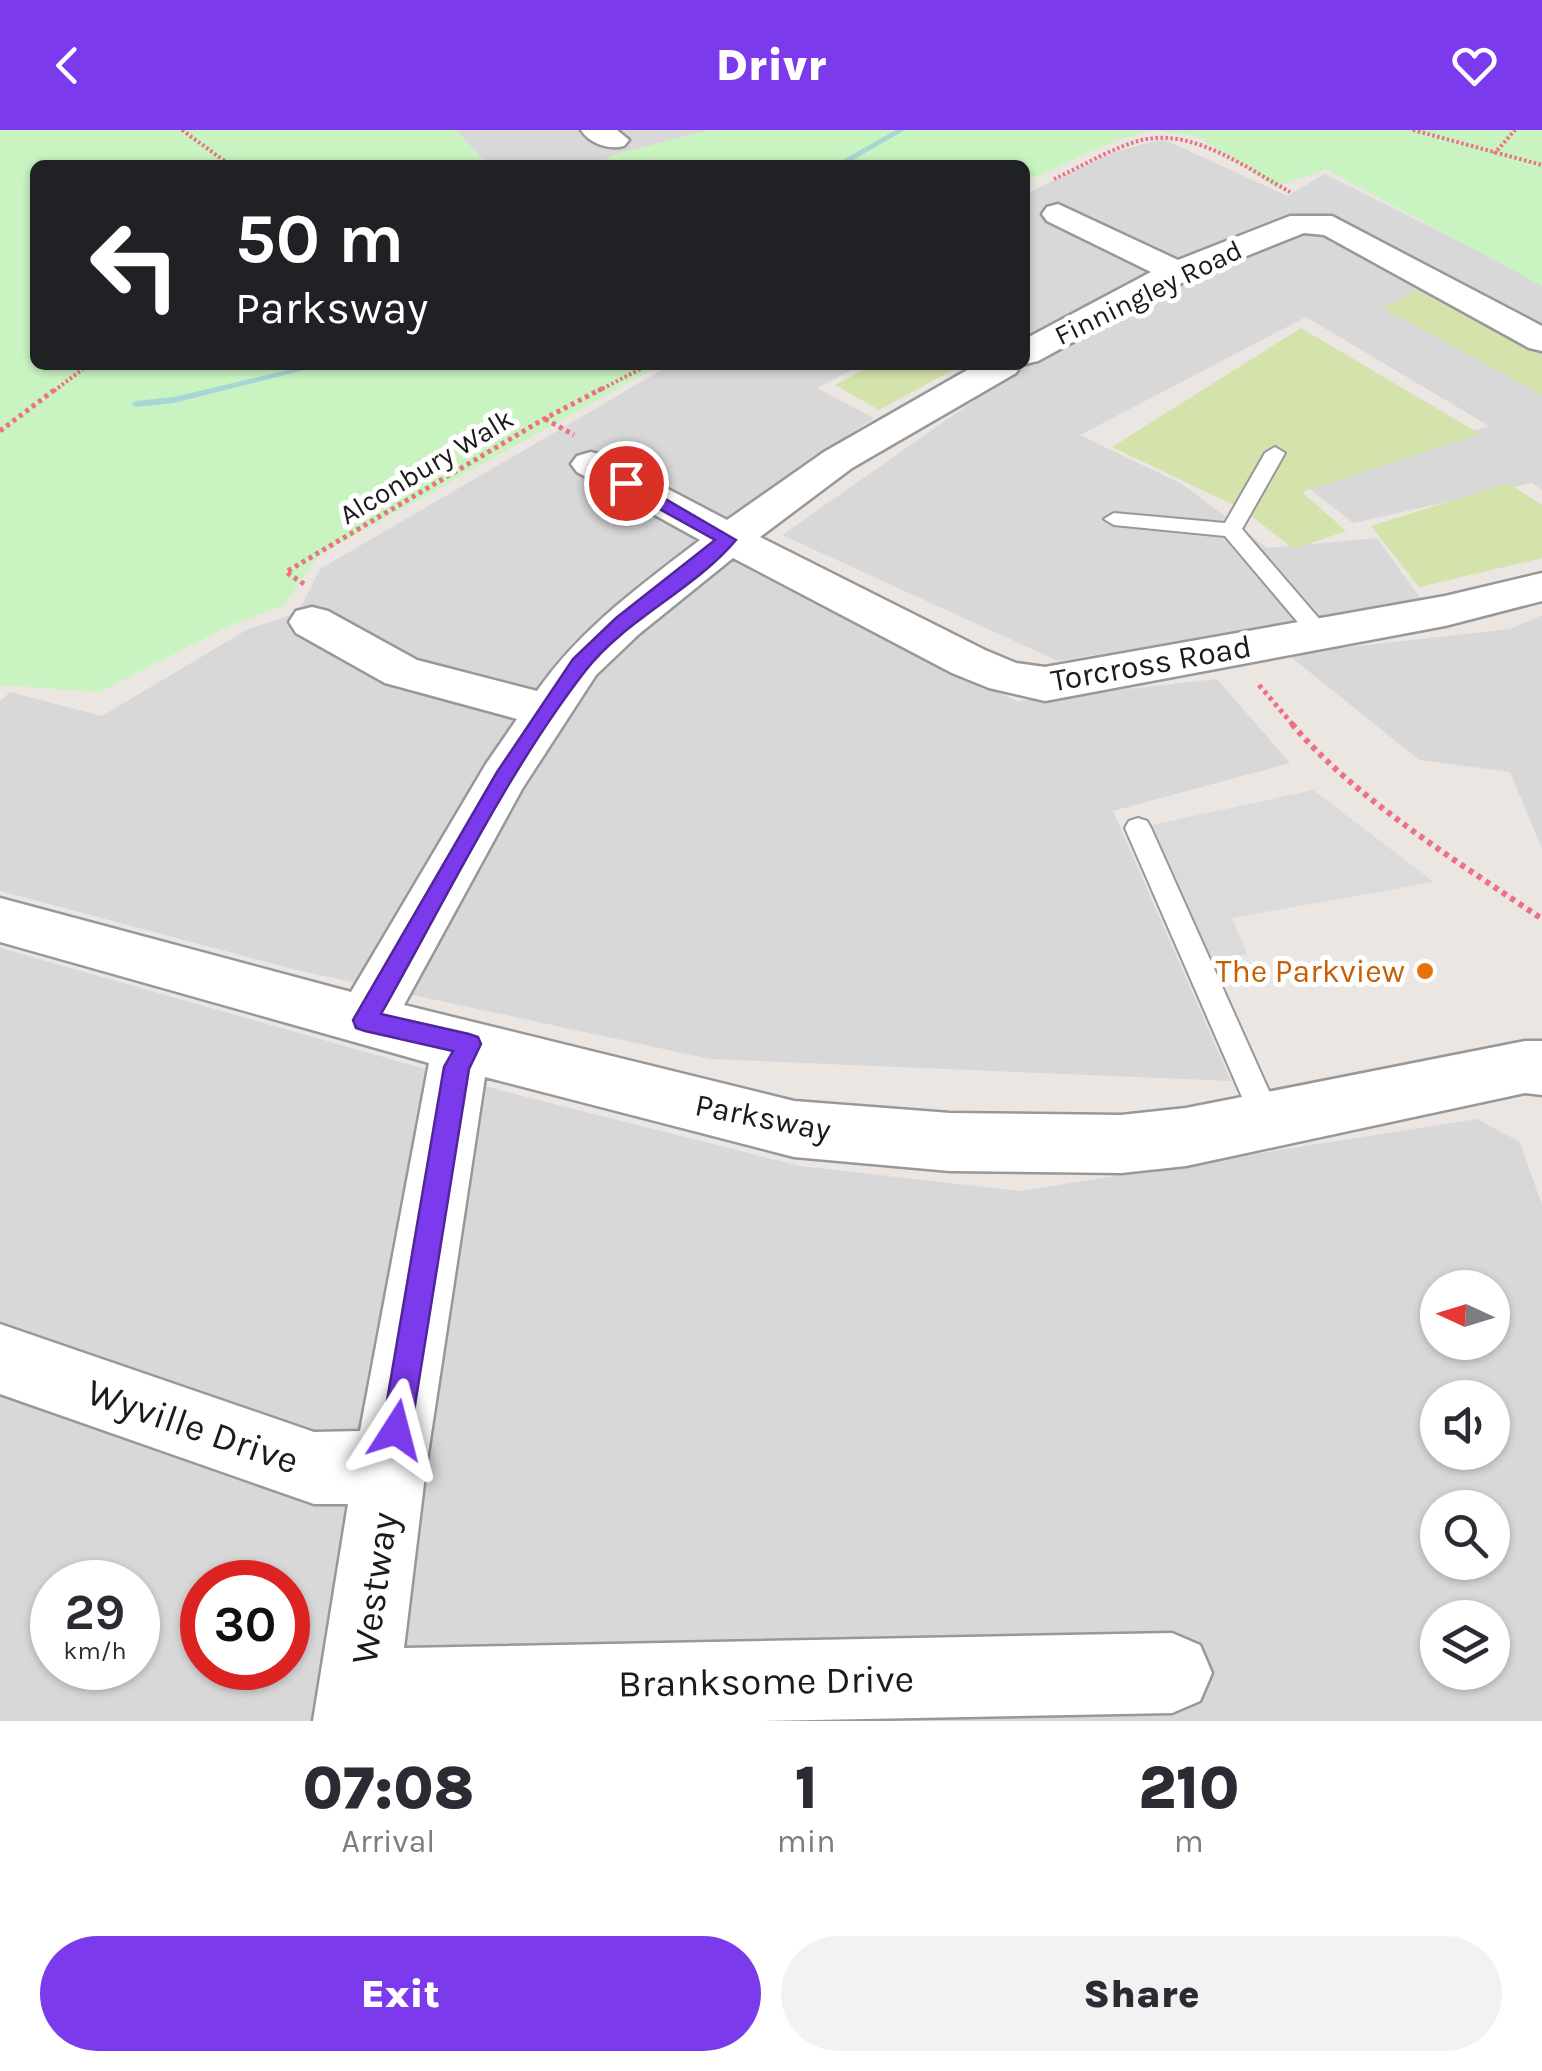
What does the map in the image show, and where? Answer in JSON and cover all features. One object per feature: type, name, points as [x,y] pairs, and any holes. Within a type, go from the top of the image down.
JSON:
[{"type":"street","points":[[1058,214],[1178,272]]},
{"type":"street","name":"Finningley Road","points":[[1030,350],[1178,272],[1301,223],[1313,223]]},
{"type":"street","points":[[1313,223],[1332,226],[1542,340]]},
{"type":"street","points":[[365,1020],[546,710],[580,664],[623,622],[838,460],[994,370]]},
{"type":"street","name":"Torcross Road","points":[[591,464],[728,540],[1014,680],[1044,684],[1445,611],[1542,587]]},
{"type":"street","points":[[312,622],[402,672],[546,710]]},
{"type":"street","name":"Parksway","points":[[0,920],[365,1020],[794,1129],[950,1142],[1121,1144],[1186,1136],[1525,1066],[1542,1068]]},
{"type":"street","name":"Westway","points":[[357,1705],[390,1467],[457,1067],[469,1044]]},
{"type":"street","name":"Wyville Drive","points":[[0,1359],[314,1468],[390,1467]]},
{"type":"street","name":"Branksome Drive","points":[[357,1705],[1172,1673]]},
{"type":"lane","points":[[1231,530],[1275,453]]},
{"type":"lane","points":[[1114,519],[1231,530],[1320,634]]},
{"type":"lane","points":[[1138,828],[1267,1120]]},
{"type":"path","points":[[182,130],[223,160]]},
{"type":"path","points":[[1164,130],[1170,138]]},
{"type":"path","points":[[1413,130],[1493,155],[1542,165]]},
{"type":"path","points":[[1493,155],[1516,130]]},
{"type":"path","points":[[1051,180],[1146,139],[1170,138],[1223,157],[1302,199],[1313,223]]},
{"type":"path","points":[[0,430],[81,370]]},
{"type":"path","name":"Alconbury Walk","points":[[312,622],[318,592],[286,572],[544,419],[638,370]]},
{"type":"path","points":[[1228,650],[1307,742],[1414,831],[1542,919]]},
{"type":"shaded area","points":[[456,130],[710,130],[606,160],[483,160]]},
{"type":"shaded area","points":[[1163,139],[1287,196],[1325,174],[1542,283],[1542,490],[1532,483],[1353,523],[1301,482],[1489,426],[1306,317],[1080,435],[1182,484],[1267,548],[1377,538],[1423,602],[1058,661],[782,535],[1018,370],[1030,370],[1030,192],[1117,151]]},
{"type":"shaded area","points":[[661,370],[851,370],[817,388],[874,418],[694,540],[1017,701],[1217,679],[1290,763],[1113,811],[1231,1081],[710,1059],[296,970],[0,891],[0,701],[10,692],[102,716],[248,629],[298,613],[320,569]]},
{"type":"shaded area","points":[[1542,615],[1542,849],[1510,772],[1419,760],[1287,654],[1510,629]]},
{"type":"shaded area","points":[[1313,790],[1434,882],[1232,918],[1247,954],[1199,965],[1138,828]]},
{"type":"shaded area","points":[[0,948],[503,1091],[800,1166],[1020,1191],[1477,1119],[1520,1142],[1542,1205],[1542,1721],[0,1721]]},
{"type":"green space","points":[[0,130],[456,130],[483,160],[30,160],[30,370],[651,370],[319,555],[283,606],[231,625],[99,692],[0,685]]},
{"type":"green space","points":[[710,130],[1152,130],[1112,142],[1030,180],[1030,160],[606,160]]},
{"type":"green space","points":[[1154,130],[1542,130],[1542,286],[1326,169],[1275,187],[1199,137]]},
{"type":"green space","points":[[1417,290],[1542,355],[1542,395],[1383,308]]},
{"type":"green space","points":[[1301,328],[1480,434],[1302,492],[1346,531],[1294,549],[1242,509],[1112,447]]},
{"type":"green space","points":[[863,370],[953,370],[879,410],[835,385]]},
{"type":"green space","points":[[1508,483],[1542,505],[1542,558],[1419,587],[1371,526]]},
{"type":"waterway","points":[[847,160],[901,130]]},
{"type":"waterway","points":[[136,404],[174,400],[299,370]]},
{"type":"place","name":"The Parkview","points":[[1425,971]]},
{"type":"route","points":[[396,1430],[457,1067],[469,1044],[365,1020],[504,777],[580,664],[623,622],[728,540],[626,483]]}]
